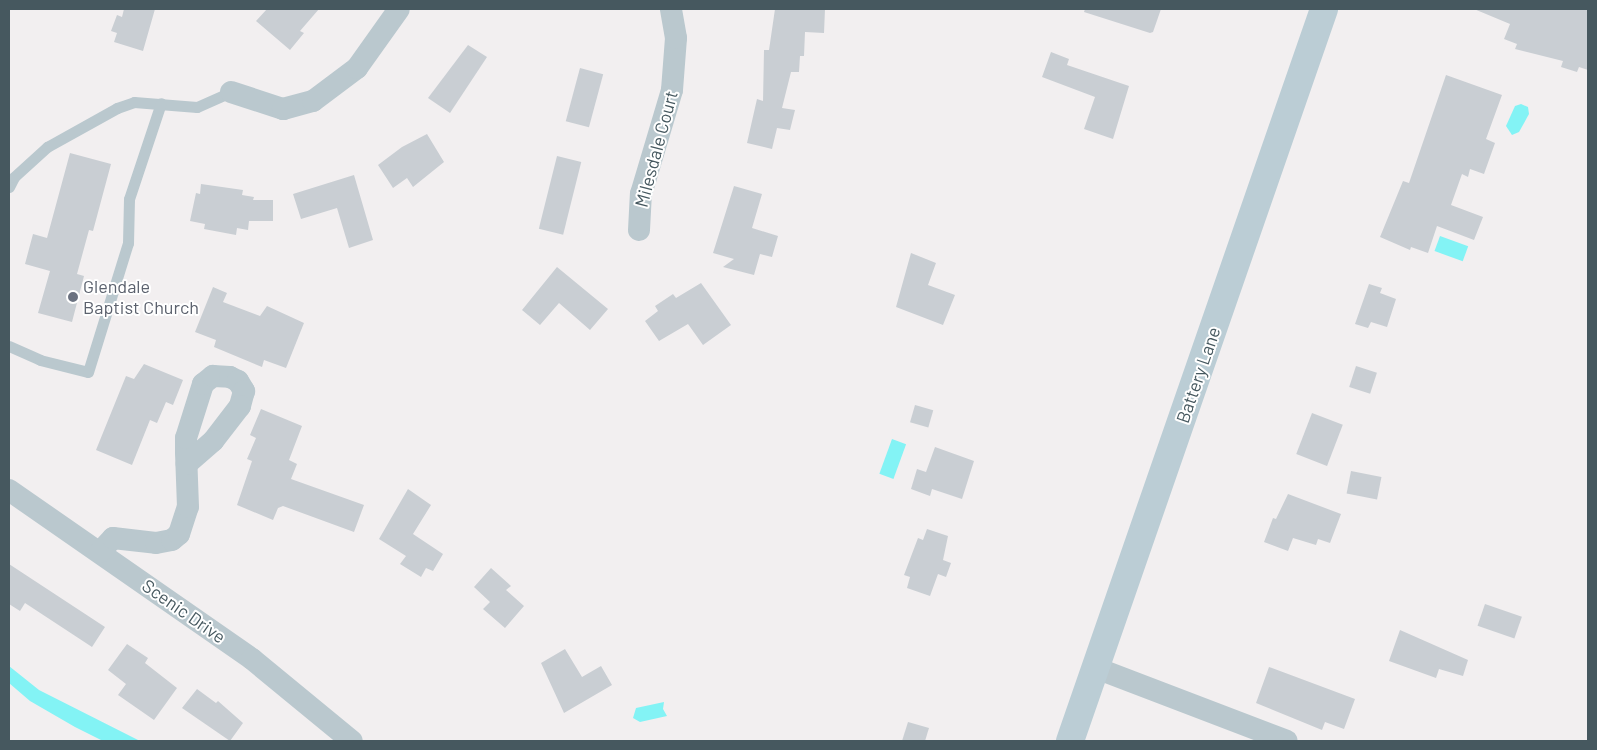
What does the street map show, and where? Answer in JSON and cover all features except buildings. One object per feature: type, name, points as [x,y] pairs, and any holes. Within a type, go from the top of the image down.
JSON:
[{"type":"main road","name":"Battery Lane","points":[[1070,741],[1324,9]]},
{"type":"street","points":[[231,92],[283,109],[313,101],[357,68],[399,9]]},
{"type":"street","name":"Milesdale Court","points":[[639,230],[641,194],[672,90],[676,38],[670,9]]},
{"type":"street","points":[[100,552],[113,538],[156,543],[179,534],[188,507],[187,464]]},
{"type":"street","name":"Scenic Drive","points":[[9,490],[252,659],[352,741]]},
{"type":"street","points":[[1096,668],[1287,741]]},
{"type":"lane","points":[[9,187],[14,177],[47,147],[100,116],[134,102],[197,107],[231,92]]},
{"type":"lane","points":[[9,346],[40,360],[88,372],[128,243],[129,199],[161,103]]},
{"type":"water","points":[[1521,104],[1528,107],[1529,114],[1519,132],[1512,135],[1506,126],[1515,106]]},
{"type":"water","points":[[1440,236],[1468,246],[1463,261],[1435,251]]},
{"type":"water","points":[[892,439],[906,444],[893,479],[879,474]]},
{"type":"water","points":[[9,666],[39,690],[140,741],[103,741],[75,727],[30,701],[9,683]]},
{"type":"water","points":[[664,702],[663,709],[667,716],[640,722],[633,718],[636,708]]},
{"type":"place","name":"Glendale Baptist Church","points":[[73,297]]}]
